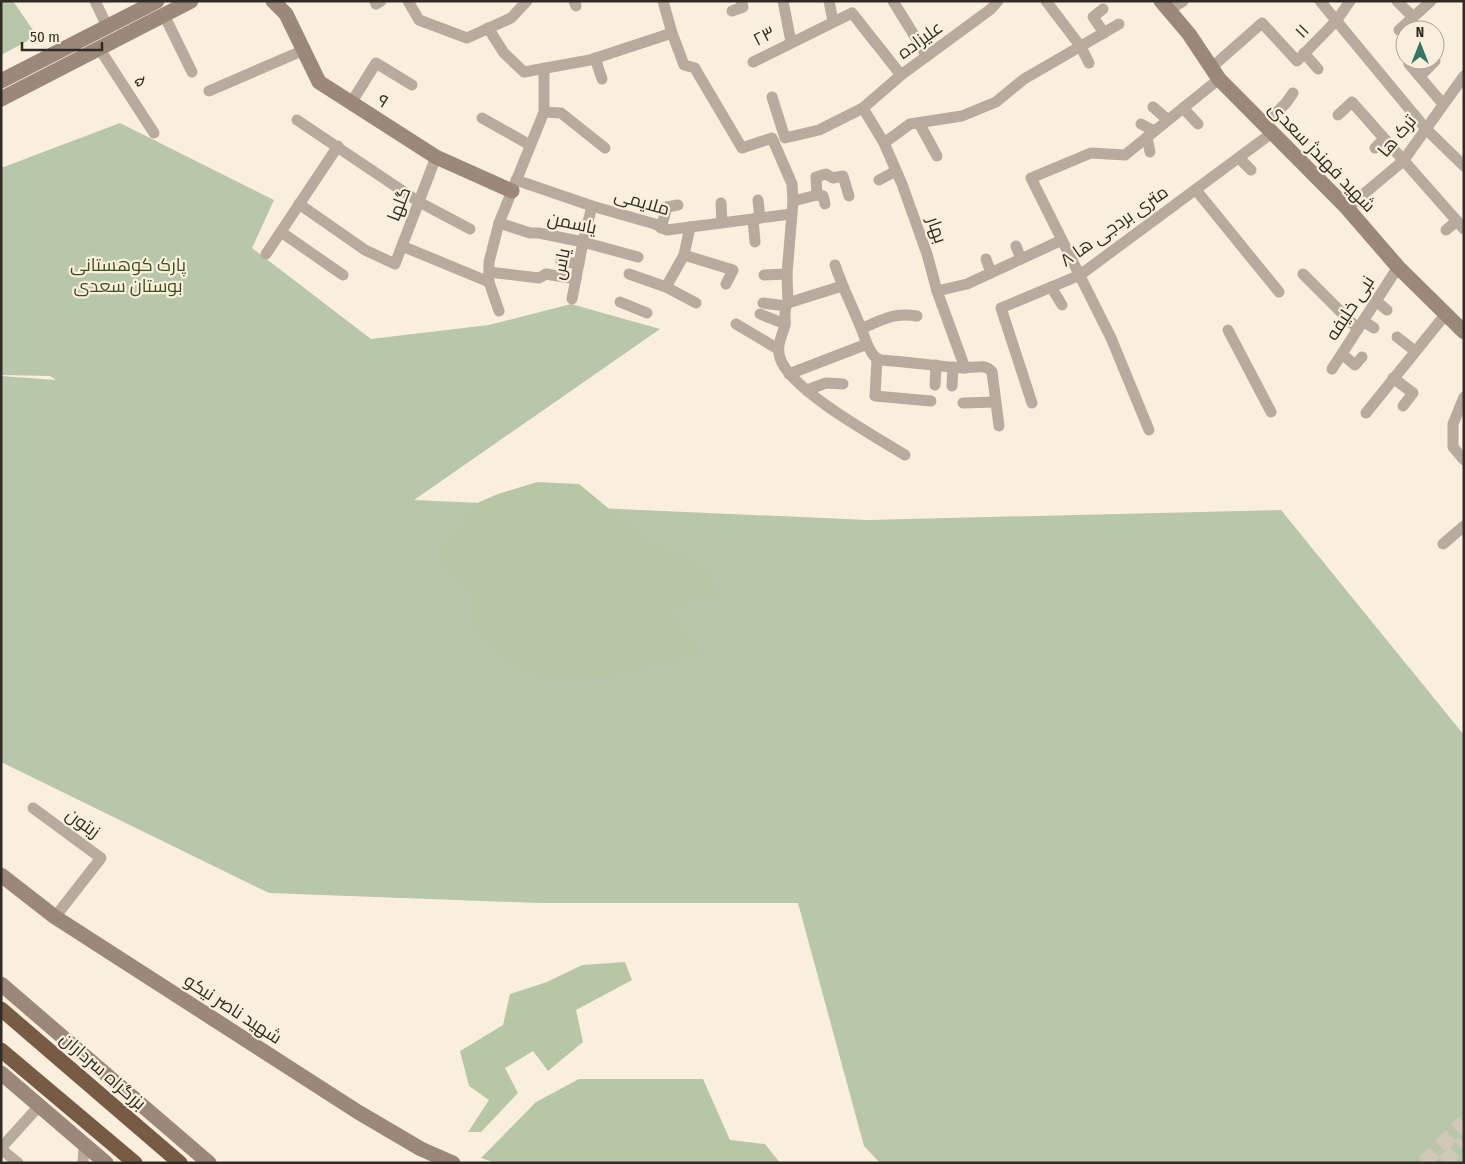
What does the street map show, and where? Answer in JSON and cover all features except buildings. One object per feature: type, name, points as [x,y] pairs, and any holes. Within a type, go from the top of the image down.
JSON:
[{"type":"highway","name":"بزرگراه سرداران","points":[[1,1009],[180,1163]]},
{"type":"highway","points":[[2,1051],[134,1163]]},
{"type":"street","points":[[95,1],[107,26]]},
{"type":"street","points":[[1,81],[157,1]]},
{"type":"street","points":[[1,99],[191,1]]},
{"type":"street","name":"۹","points":[[274,1],[286,14],[319,82],[436,157],[514,185]]},
{"type":"street","points":[[408,1],[419,20],[467,38],[511,18],[527,1]]},
{"type":"street","points":[[663,1],[684,65],[695,68],[742,148],[772,138],[792,184],[793,201],[787,274],[787,304],[785,324],[778,349],[780,360],[789,374],[816,399],[905,455]]},
{"type":"street","points":[[732,11],[744,8],[741,1]]},
{"type":"street","name":"۲۳","points":[[783,1],[791,42]]},
{"type":"street","points":[[828,1],[833,21]]},
{"type":"street","points":[[893,1],[927,56]]},
{"type":"street","points":[[1046,1],[1081,47],[1089,63]]},
{"type":"street","points":[[1165,6],[1183,1]]},
{"type":"street","points":[[1320,1],[1426,129],[1464,166]]},
{"type":"street","name":"۱۱","points":[[1301,57],[1337,20],[1350,1]]},
{"type":"street","points":[[1397,1],[1413,17]]},
{"type":"street","points":[[1410,20],[1431,1]]},
{"type":"street","name":"علیزاده","points":[[772,97],[785,138],[819,130],[863,108],[996,2]]},
{"type":"street","name":"شهید فهندژ سعدی","points":[[1165,6],[1189,34],[1215,73],[1347,208],[1398,266],[1464,332]]},
{"type":"street","points":[[1103,8],[1093,17],[1104,33]]},
{"type":"street","name":"۲۳","points":[[753,62],[852,13],[901,76]]},
{"type":"street","points":[[164,15],[192,72]]},
{"type":"street","points":[[1148,430],[1111,338],[1031,178],[1091,153],[1125,155],[1182,108],[1262,23],[1301,57],[1318,69]]},
{"type":"street","points":[[884,144],[910,124],[962,116],[996,102],[1024,79],[1119,24]]},
{"type":"street","points":[[488,28],[504,53],[524,72],[595,58],[672,33]]},
{"type":"street","points":[[67,46],[76,60]]},
{"type":"street","name":"۵","points":[[99,48],[154,133]]},
{"type":"street","points":[[209,91],[304,50]]},
{"type":"street","points":[[595,58],[602,79]]},
{"type":"street","points":[[352,103],[376,63],[412,85]]},
{"type":"street","points":[[499,311],[489,277],[489,262],[498,223],[544,112],[544,68]]},
{"type":"street","points":[[1415,70],[1444,104]]},
{"type":"street","points":[[1420,76],[1426,70]]},
{"type":"street","name":"ترک ها","points":[[1347,208],[1403,161],[1444,104],[1459,93],[1464,76]]},
{"type":"street","name":"۸ متری بردجی ها","points":[[1032,403],[1001,308],[1080,275],[1196,190],[1239,158],[1268,129],[1293,92]]},
{"type":"street","points":[[1338,116],[1352,102],[1457,222]]},
{"type":"street","points":[[1154,107],[1168,120]]},
{"type":"street","name":"بهار","points":[[863,108],[884,144],[896,171],[927,254],[937,291],[965,368]]},
{"type":"street","points":[[1182,108],[1198,124]]},
{"type":"street","points":[[544,112],[561,113],[605,148]]},
{"type":"street","points":[[482,118],[530,145]]},
{"type":"street","points":[[297,120],[419,202],[470,229]]},
{"type":"street","points":[[919,122],[937,156]]},
{"type":"street","points":[[1141,124],[1151,134],[1150,152]]},
{"type":"street","points":[[1375,148],[1384,139]]},
{"type":"street","points":[[266,254],[338,146]]},
{"type":"street","name":"گلها","points":[[299,204],[365,250],[395,264],[436,157]]},
{"type":"street","points":[[1239,158],[1251,170]]},
{"type":"street","points":[[879,180],[896,171]]},
{"type":"street","points":[[793,201],[821,199],[816,176],[826,174],[833,178],[843,176],[848,196]]},
{"type":"street","name":"ملایمی","points":[[514,185],[655,224],[667,230],[791,214]]},
{"type":"street","points":[[1196,190],[1279,292]]},
{"type":"street","points":[[755,242],[758,200]]},
{"type":"street","points":[[1429,209],[1438,201]]},
{"type":"street","points":[[721,203],[722,223]]},
{"type":"street","points":[[661,228],[668,206],[678,205]]},
{"type":"street","name":"یاس","points":[[572,299],[592,206]]},
{"type":"street","points":[[1446,230],[1457,222],[1459,206]]},
{"type":"street","name":"یاسمن","points":[[498,223],[530,233],[583,242],[638,257]]},
{"type":"street","points":[[666,287],[684,255],[690,227]]},
{"type":"street","points":[[281,232],[343,275]]},
{"type":"street","points":[[937,291],[968,284],[1062,240]]},
{"type":"street","points":[[402,246],[489,277],[539,278],[546,274],[576,279]]},
{"type":"street","points":[[1016,246],[1022,259]]},
{"type":"street","points":[[684,255],[733,270],[726,284]]},
{"type":"street","points":[[986,259],[991,273]]},
{"type":"street","points":[[561,261],[579,264]]},
{"type":"street","points":[[835,265],[867,344],[877,358],[875,396],[931,402]]},
{"type":"street","name":"نبی خلیفه","points":[[1332,369],[1398,266]]},
{"type":"street","points":[[629,274],[666,287],[696,303]]},
{"type":"street","points":[[764,275],[787,274]]},
{"type":"street","points":[[1303,274],[1360,325],[1374,328]]},
{"type":"street","points":[[785,324],[762,309],[787,304],[842,286]]},
{"type":"street","points":[[1051,287],[1062,305]]},
{"type":"street","points":[[1376,301],[1387,310]]},
{"type":"street","points":[[620,302],[647,313]]},
{"type":"street","points":[[862,328],[895,315],[917,316]]},
{"type":"street","points":[[1366,413],[1446,315]]},
{"type":"street","points":[[736,324],[778,349]]},
{"type":"street","points":[[1228,330],[1271,412]]},
{"type":"street","points":[[1397,337],[1421,363]]},
{"type":"street","points":[[789,374],[867,344]]},
{"type":"street","points":[[1342,354],[1355,365],[1362,357]]},
{"type":"street","points":[[877,358],[965,368],[986,366],[992,372],[999,426]]},
{"type":"street","points":[[935,385],[936,365]]},
{"type":"street","points":[[952,386],[953,367]]},
{"type":"street","points":[[1393,378],[1413,393],[1403,406]]},
{"type":"street","points":[[807,390],[826,383],[843,384]]},
{"type":"street","points":[[1464,397],[1453,424],[1453,447],[1464,460]]},
{"type":"street","points":[[964,403],[995,402]]},
{"type":"street","points":[[1443,544],[1464,526]]},
{"type":"street","name":"زیتون","points":[[33,808],[101,858],[54,916]]},
{"type":"street","name":"شهید ناصر نیکو","points":[[1,875],[54,916],[358,1112],[421,1149],[453,1163]]},
{"type":"street","points":[[1,984],[209,1163]]},
{"type":"street","points":[[1,1074],[106,1163]]},
{"type":"street","points":[[18,1163],[1,1148],[39,1106]]},
{"type":"street","points":[[83,1163],[84,1145]]},
{"type":"green space","points":[[1,1],[13,1],[37,36],[1,55]]},
{"type":"green space","name":"پارک کوهستانی بوستان سعدی","points":[[120,123],[274,200],[252,248],[371,339],[489,325],[571,304],[660,329],[414,500],[868,520],[1281,510],[1464,735],[1464,1163],[880,1163],[864,1146],[798,903],[539,903],[269,893],[1,762],[1,376],[56,380],[50,376],[1,375],[1,168]]},
{"type":"green space","points":[[537,482],[579,484],[653,545],[682,555],[708,570],[720,597],[691,602],[670,613],[703,653],[618,675],[539,678],[511,664],[472,629],[476,599],[436,557],[479,502]]},
{"type":"green space","points":[[625,962],[632,980],[576,1010],[583,1042],[548,1071],[533,1051],[505,1068],[518,1093],[481,1132],[468,1132],[489,1100],[469,1086],[460,1051],[503,1025],[510,994],[547,982],[582,965]]},
{"type":"green space","points":[[579,1079],[703,1079],[730,1140],[765,1144],[780,1163],[496,1163],[481,1158],[536,1102]]},
{"type":"tunnel","points":[[1424,1163],[1464,1122]]},
{"type":"tunnel","points":[[1444,1163],[1464,1142]]}]
